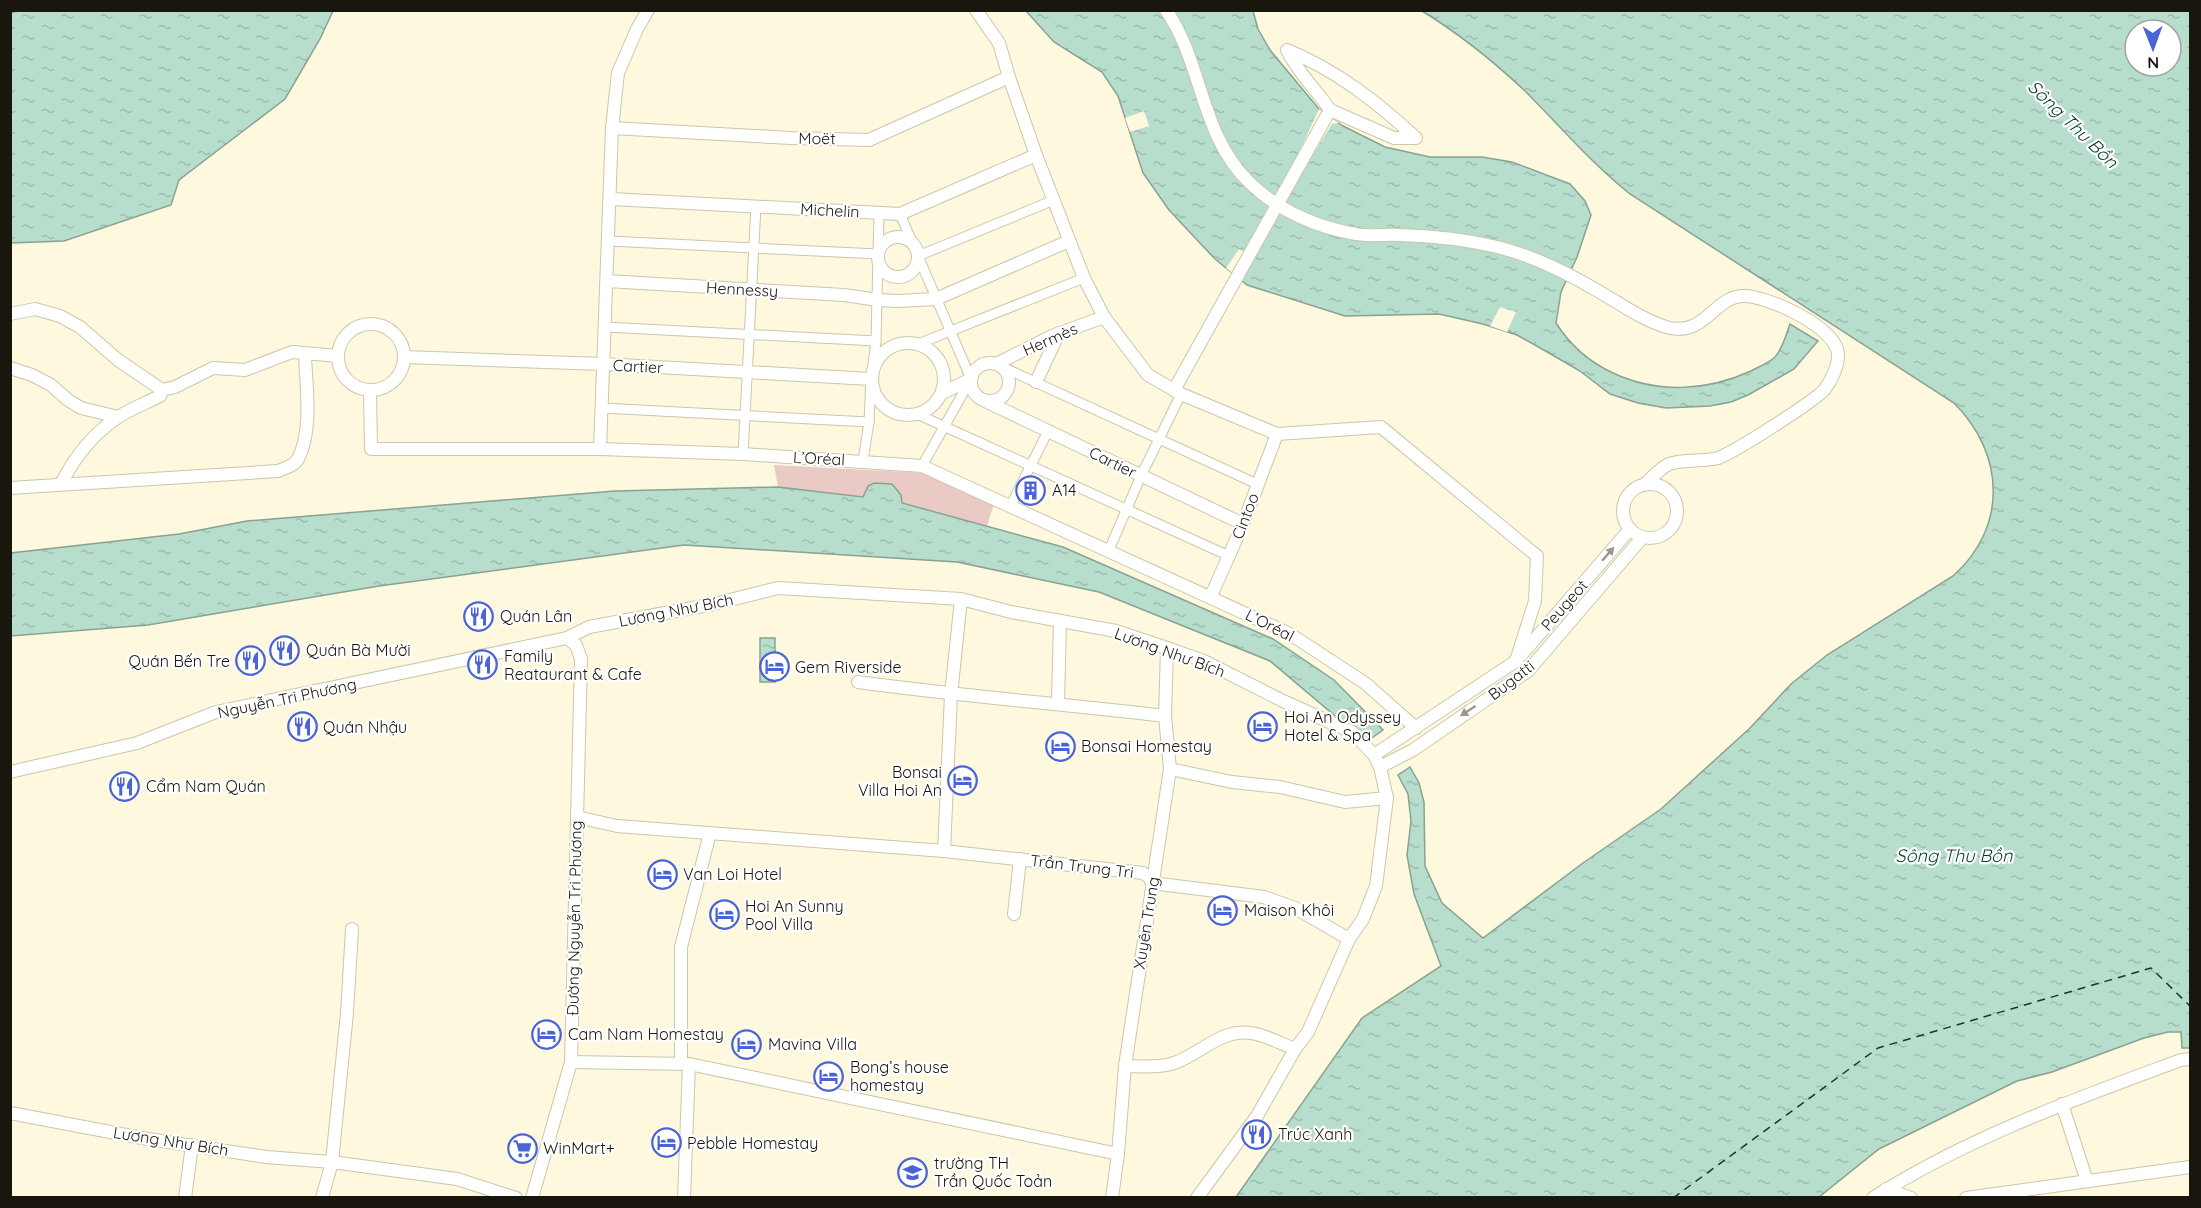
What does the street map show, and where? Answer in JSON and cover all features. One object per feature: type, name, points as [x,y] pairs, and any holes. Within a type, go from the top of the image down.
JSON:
[{"type":"street","points":[[600,449],[612,128],[618,73],[648,10]]},
{"type":"street","points":[[976,10],[999,43],[1036,155],[1084,278],[1104,316],[1148,375],[1177,392],[1276,434],[1381,427],[1537,556],[1535,601],[1516,661]]},
{"type":"street","points":[[1166,10],[1184,42],[1202,100],[1226,153],[1248,182],[1278,204],[1319,225],[1358,235],[1444,238],[1504,249],[1533,258],[1596,290],[1636,315],[1669,328],[1694,327],[1724,302],[1744,296],[1783,306],[1807,319],[1834,341],[1838,354],[1834,374],[1824,391],[1719,458],[1668,465],[1628,495],[1623,512],[1630,529],[1642,538],[1660,537],[1674,526],[1678,508],[1670,491],[1662,486],[1644,485]]},
{"type":"street","points":[[1287,50],[1313,61],[1349,82],[1416,138],[1394,138],[1330,110],[1317,91],[1295,67],[1287,50]]},
{"type":"street","name":"Moët","points":[[612,128],[869,140],[1009,78]]},
{"type":"street","points":[[1109,550],[1177,392],[1330,110]]},
{"type":"street","name":"Michelin","points":[[610,199],[900,214],[1036,155]]},
{"type":"street","points":[[918,256],[1054,200]]},
{"type":"street","points":[[743,454],[756,207]]},
{"type":"street","points":[[863,461],[876,340],[879,212]]},
{"type":"street","points":[[900,214],[971,379],[973,391],[983,400],[1001,398],[1009,387],[1008,375],[996,364]]},
{"type":"street","points":[[896,237],[909,239],[914,244],[918,262],[911,272],[894,277],[884,271],[878,260],[878,254],[884,243],[896,237]]},
{"type":"street","points":[[609,241],[878,254]]},
{"type":"street","points":[[936,299],[1070,241]]},
{"type":"street","points":[[918,344],[1084,278]]},
{"type":"street","name":"Hennessy","points":[[607,281],[844,295],[878,300],[936,299]]},
{"type":"street","points":[[10,314],[34,309],[60,316],[80,327],[118,360],[162,390],[175,387],[213,368],[245,370],[292,352],[338,356]]},
{"type":"street","name":"Hermès","points":[[996,364],[1059,333],[1104,316]]},
{"type":"street","points":[[367,323],[388,328],[396,335],[402,344],[405,357],[399,375],[391,383],[370,390],[359,388],[349,382],[342,373],[338,356],[342,341],[348,333],[357,326],[367,323]]},
{"type":"street","points":[[605,327],[876,340]]},
{"type":"street","points":[[1036,382],[1059,333]]},
{"type":"street","points":[[918,414],[928,410],[942,393],[945,382],[942,366],[937,356],[918,344],[907,342],[896,344],[878,358],[871,379],[878,400],[886,408],[895,413],[918,414],[1229,556]]},
{"type":"street","points":[[10,488],[278,471],[289,467],[297,460],[307,432],[305,354]]},
{"type":"street","name":"Cartier","points":[[405,357],[604,364],[871,379]]},
{"type":"street","points":[[922,466],[977,368],[989,363],[1036,382],[1257,484]]},
{"type":"street","points":[[10,368],[32,375],[81,408],[118,417]]},
{"type":"street","points":[[942,393],[971,379]]},
{"type":"street","points":[[61,484],[73,461],[88,443],[118,417],[160,396],[162,390]]},
{"type":"street","name":"L’Oréal","points":[[370,390],[370,449],[600,449],[743,454],[922,466],[1290,634],[1365,682],[1416,728]]},
{"type":"street","name":"Cartier","points":[[983,400],[1243,524]]},
{"type":"street","points":[[602,408],[869,422]]},
{"type":"street","points":[[1011,505],[1048,431]]},
{"type":"street","name":"Cintoo","points":[[1211,596],[1243,524],[1276,434]]},
{"type":"street","name":"Peugeot","points":[[1374,755],[1402,734],[1416,728],[1516,661],[1630,529]]},
{"type":"street","name":"Bugatti","points":[[1380,767],[1413,750],[1528,671],[1642,538]]},
{"type":"street","name":"Lương Như Bích","points":[[567,638],[589,627],[714,604],[778,588],[961,599],[1011,612],[1116,631],[1167,648],[1204,661],[1283,701],[1352,732],[1374,755],[1380,767],[1387,798],[1376,886],[1364,919],[1348,939],[1308,1032],[1294,1049],[1257,1116],[1197,1197]]},
{"type":"street","points":[[944,851],[951,695],[961,599]]},
{"type":"street","points":[[1058,703],[1060,621]]},
{"type":"street","name":"Nguyễn Tri Phương","points":[[10,772],[137,743],[216,712],[567,638]]},
{"type":"street","name":"Đường Nguyễn Tri Phương","points":[[532,1197],[571,1062],[581,659],[576,645],[567,638]]},
{"type":"street","name":"Xuyên Trung","points":[[1112,1197],[1125,1066],[1170,769],[1165,716],[1167,648]]},
{"type":"street","points":[[858,682],[951,695],[1058,703],[1165,716]]},
{"type":"street","points":[[1170,769],[1232,782],[1280,787],[1345,802],[1387,798]]},
{"type":"street","name":"Trần Trung Tri","points":[[577,817],[617,826],[944,851],[1143,873],[1152,883],[1264,897],[1295,908],[1348,939]]},
{"type":"street","points":[[684,1197],[685,1064],[681,947],[710,833]]},
{"type":"street","points":[[1014,914],[1020,859]]},
{"type":"street","points":[[322,1197],[332,1161],[347,1013],[352,929]]},
{"type":"street","points":[[1125,1066],[1172,1064],[1220,1037],[1231,1034],[1255,1033],[1294,1049]]},
{"type":"street","points":[[1873,1197],[1932,1164],[2062,1104],[2181,1060],[2190,1059]]},
{"type":"street","points":[[571,1062],[685,1064],[1118,1154]]},
{"type":"street","points":[[2062,1104],[2087,1181]]},
{"type":"street","name":"Lương Như Bích","points":[[10,1113],[142,1138],[266,1157],[332,1161],[457,1179],[516,1197]]},
{"type":"street","points":[[185,1197],[192,1145]]},
{"type":"street","points":[[1966,1197],[2190,1167]]},
{"type":"street","points":[[1886,1189],[1911,1197]]},
{"type":"shaded area","points":[[774,465],[925,473],[994,504],[987,526],[901,503],[901,495],[892,484],[881,483],[864,497],[778,487]]},
{"type":"water","points":[[21,10],[333,11],[320,39],[285,99],[179,180],[171,205],[64,241],[11,243],[10,13]]},
{"type":"water","points":[[1026,11],[1253,11],[1258,29],[1270,50],[1319,109],[1343,126],[1385,147],[1430,157],[1482,157],[1512,162],[1570,184],[1585,201],[1591,215],[1577,257],[1561,292],[1556,323],[1567,339],[1581,352],[1596,364],[1613,373],[1630,380],[1665,387],[1700,386],[1734,378],[1770,361],[1780,350],[1790,324],[1818,341],[1794,369],[1748,395],[1731,402],[1710,406],[1666,408],[1638,403],[1610,394],[1580,371],[1517,335],[1483,324],[1439,314],[1345,316],[1247,285],[1215,259],[1169,210],[1143,173],[1118,96],[1102,72],[1054,42]]},
{"type":"water","name":"Sông Thu Bồn","points":[[1422,11],[2190,11],[2190,1048],[2182,1048],[2181,1032],[2168,1032],[2144,1038],[2052,1072],[2017,1081],[1879,1149],[1819,1197],[1236,1197],[1362,1018],[1441,966],[1414,894],[1407,855],[1411,821],[1408,794],[1398,775],[1410,767],[1419,783],[1424,802],[1425,866],[1442,903],[1483,938],[1583,863],[1661,809],[1750,728],[1791,684],[1827,655],[1953,576],[1971,557],[1984,535],[1991,513],[1993,490],[1991,467],[1983,445],[1971,423],[1954,403],[1630,194],[1589,157],[1524,90],[1475,48]]},
{"type":"water","points":[[874,483],[892,484],[901,495],[902,503],[1063,547],[1273,639],[1334,680],[1383,730],[1366,742],[1270,661],[1099,592],[957,562],[684,545],[379,586],[148,625],[11,636],[11,553],[179,534],[247,521],[615,491],[778,487],[863,497],[868,486]]},
{"type":"water","points":[[760,638],[775,638],[775,682],[760,682]]},
{"type":"pier","points":[[1319,109],[1339,123],[1332,124],[1311,158],[1300,150]]},
{"type":"pier","points":[[1144,111],[1149,126],[1130,132],[1125,118]]},
{"type":"pier","points":[[1239,249],[1255,259],[1241,280],[1226,268]]},
{"type":"pier","points":[[1500,307],[1516,312],[1507,332],[1490,326]]},
{"type":"ferry route","points":[[1673,1198],[1878,1048],[2151,968],[2190,1006]]},
{"type":"place","name":"A14","points":[[1031,490]]},
{"type":"place","name":"Quán Lân","points":[[479,616]]},
{"type":"place","name":"Quán Bà Mười","points":[[285,650]]},
{"type":"place","name":"Quán Bến Tre","points":[[251,661]]},
{"type":"place","name":"Family Reataurant & Cafe","points":[[483,665]]},
{"type":"place","name":"Gem Riverside","points":[[774,667]]},
{"type":"place","name":"Hoi An Odyssey Hotel & Spa","points":[[1263,726]]},
{"type":"place","name":"Quán Nhậu","points":[[302,727]]},
{"type":"place","name":"Bonsai Homestay","points":[[1060,746]]},
{"type":"place","name":"Bonsai Villa Hoi An","points":[[963,781]]},
{"type":"place","name":"Cẩm Nam Quán","points":[[125,786]]},
{"type":"place","name":"Van Loi Hotel","points":[[662,874]]},
{"type":"place","name":"Maison Khôi","points":[[1223,910]]},
{"type":"place","name":"Hoi An Sunny Pool Villa","points":[[724,915]]},
{"type":"place","name":"Cam Nam Homestay","points":[[547,1034]]},
{"type":"place","name":"Mavina Villa","points":[[747,1044]]},
{"type":"place","name":"Bong’s house homestay","points":[[829,1076]]},
{"type":"place","name":"Trúc Xanh","points":[[1257,1134]]},
{"type":"place","name":"Pebble Homestay","points":[[666,1143]]},
{"type":"place","name":"WinMart+","points":[[522,1148]]},
{"type":"place","name":"trường TH Trần Quốc Toản","points":[[913,1172]]}]
